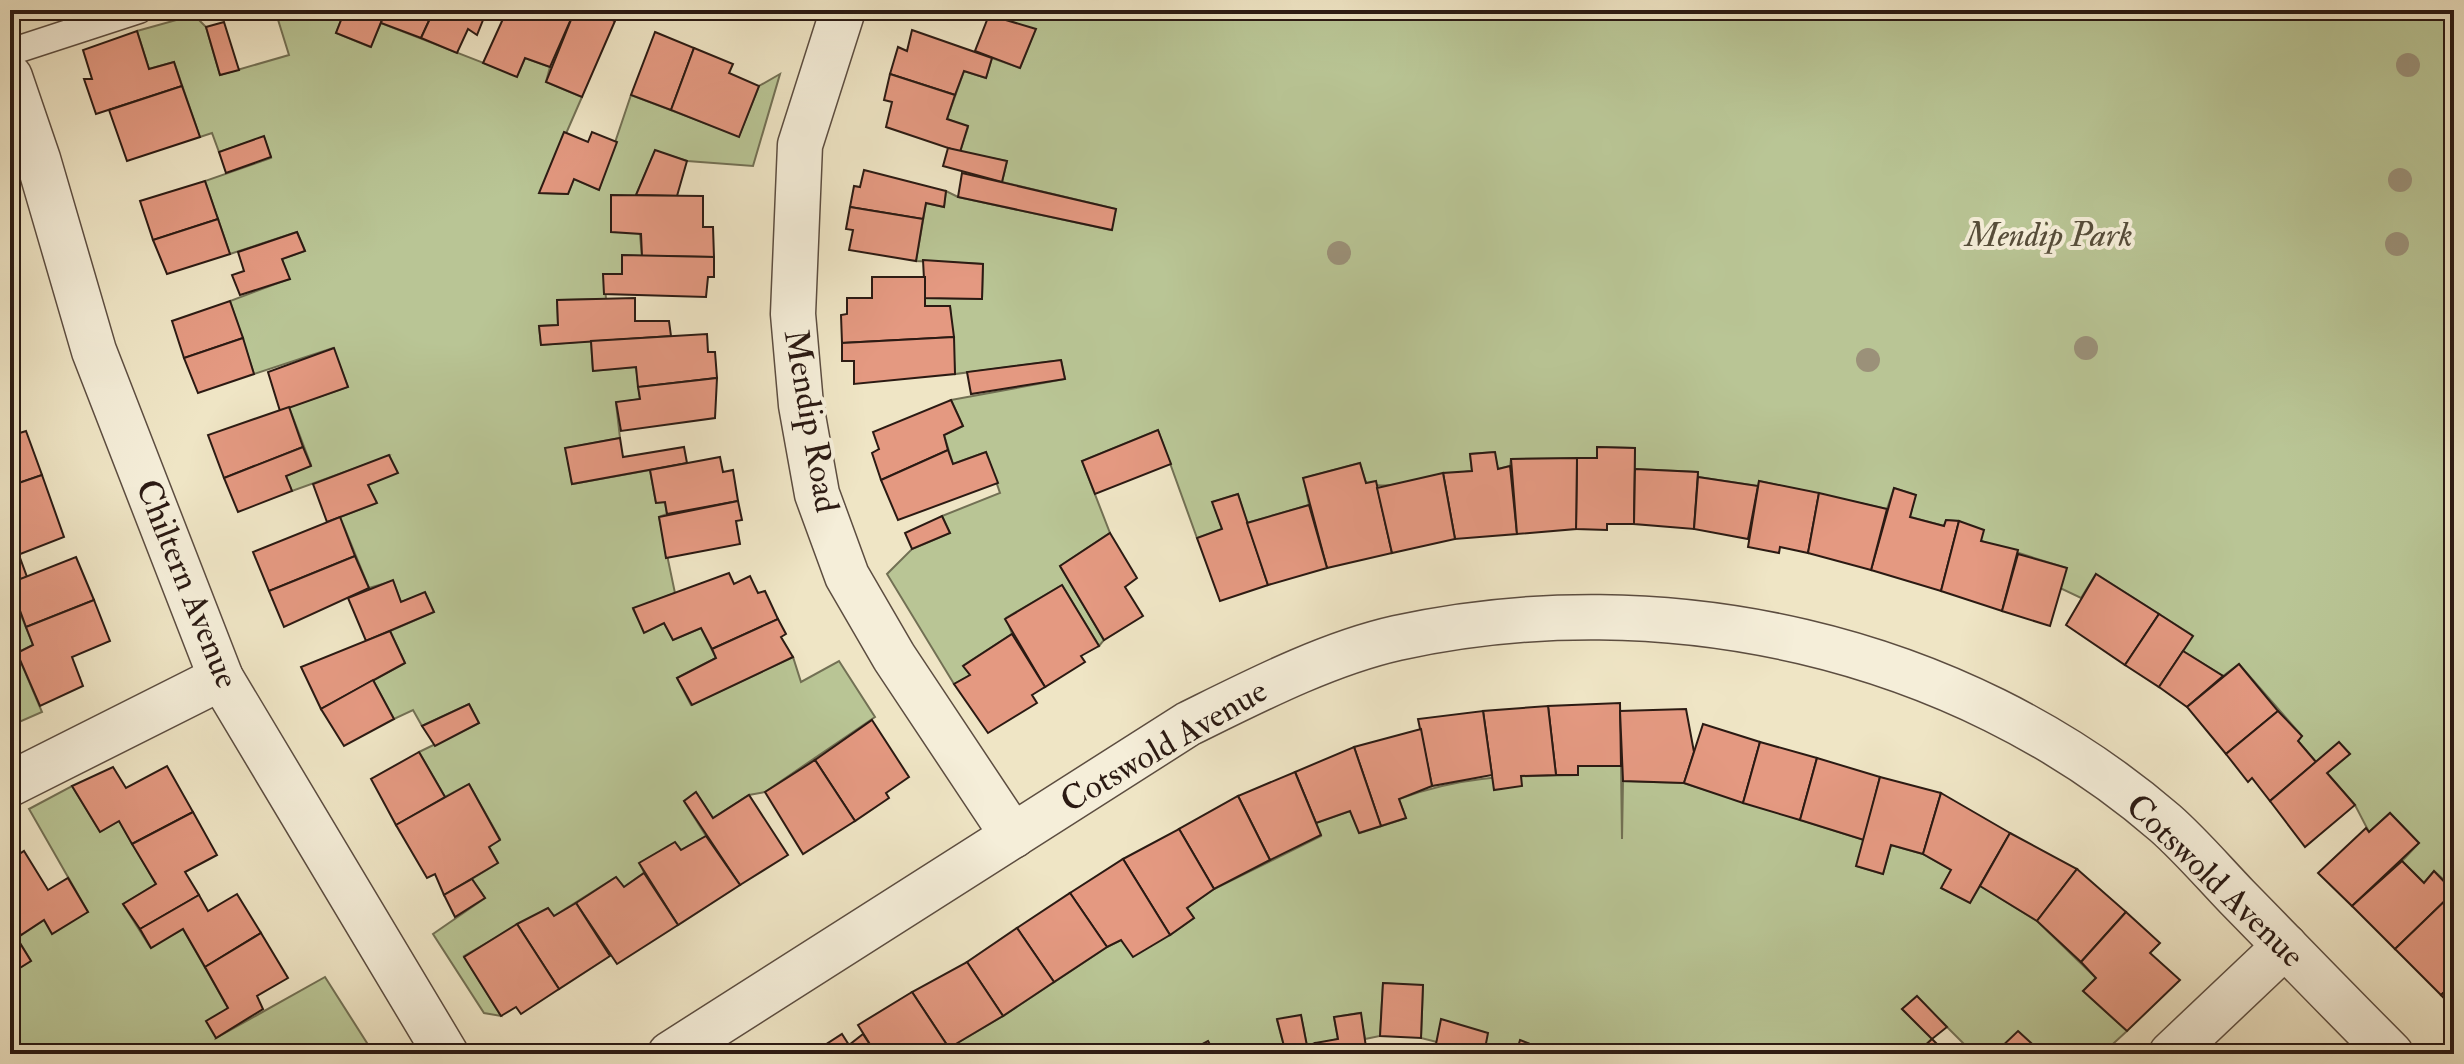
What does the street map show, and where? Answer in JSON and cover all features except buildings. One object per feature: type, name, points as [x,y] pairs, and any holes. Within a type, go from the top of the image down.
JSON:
[{"type":"street","name":"Mendip Road","points":[[831,14],[800,145],[793,314],[801,405],[817,494],[847,576],[894,657],[1013,836]]},
{"type":"street","name":"Chiltern Avenue","points":[[10,77],[38,159],[94,351],[221,678],[446,1054]]},
{"type":"street","name":"Cotswold Avenue","points":[[670,1054],[1188,724],[1277,680],[1393,639],[1488,623],[1572,618],[1672,619],[1788,638],[1902,669],[2041,732],[2165,823],[2391,1054]]},
{"type":"street","points":[[10,784],[221,678]]},
{"type":"street","points":[[2171,1054],[2285,946]]},
{"type":"lane","points":[[10,52],[139,10]]},
{"type":"green space","points":[[275,10],[345,10],[336,33],[370,47],[381,23],[517,76],[525,58],[550,67],[546,82],[582,97],[540,193],[568,194],[574,179],[599,190],[631,95],[739,136],[759,86],[780,74],[753,166],[687,161],[655,151],[636,195],[642,256],[622,255],[622,274],[604,274],[606,299],[557,300],[558,325],[539,326],[541,345],[591,341],[593,371],[636,367],[640,399],[616,403],[620,438],[566,448],[572,484],[650,470],[656,503],[665,502],[667,514],[659,517],[675,593],[633,609],[645,632],[664,623],[673,640],[701,628],[716,658],[677,678],[691,705],[793,657],[801,682],[839,661],[875,717],[765,792],[749,795],[713,818],[696,793],[684,801],[706,836],[681,850],[675,843],[640,863],[644,873],[624,887],[616,877],[554,916],[548,908],[464,956],[501,1016],[484,1013],[433,934],[485,898],[472,879],[498,863],[489,847],[500,839],[469,784],[445,797],[419,752],[479,723],[469,704],[422,726],[413,710],[394,719],[373,680],[405,663],[390,631],[434,612],[425,593],[401,602],[393,581],[369,588],[340,517],[376,503],[368,485],[389,456],[292,491],[286,476],[311,465],[289,407],[348,387],[333,348],[254,374],[230,301],[289,279],[282,259],[305,251],[297,232],[230,254],[205,181],[271,158],[264,137],[219,152],[212,133],[200,137],[174,62],[149,69],[137,31],[194,15],[206,27],[220,75],[289,55]]},
{"type":"green space","name":"Mendip Park","points":[[978,10],[2454,10],[2454,889],[2434,871],[2424,883],[2402,861],[2419,843],[2390,813],[2369,832],[2355,805],[2327,773],[2350,754],[2339,743],[2316,762],[2298,741],[2302,736],[2239,664],[2223,676],[2183,651],[2192,635],[2096,574],[2081,598],[2060,588],[2066,568],[1981,541],[1959,521],[1946,520],[1944,526],[1910,517],[1915,495],[1894,488],[1887,509],[1759,481],[1758,486],[1698,477],[1698,472],[1635,469],[1635,448],[1598,447],[1597,458],[1511,459],[1510,466],[1498,469],[1494,452],[1470,454],[1472,471],[1388,485],[1366,483],[1360,463],[1304,478],[1309,505],[1247,523],[1238,494],[1213,502],[1222,529],[1197,538],[1158,430],[1082,461],[1110,533],[1060,566],[1104,640],[1099,646],[1062,585],[1006,618],[1012,634],[964,665],[970,675],[954,684],[887,574],[912,549],[950,533],[942,516],[1000,493],[986,452],[953,464],[944,435],[963,426],[951,400],[1065,379],[1061,360],[955,374],[950,306],[925,306],[925,298],[982,299],[983,264],[916,261],[926,203],[944,207],[946,191],[958,197],[1111,230],[1116,209],[1002,182],[1007,161],[960,152],[968,127],[947,119],[964,71],[986,78],[992,58],[1020,68],[1035,30]]},
{"type":"green space","points":[[10,588],[33,645],[17,653],[42,712],[10,726]]},
{"type":"green space","points":[[1578,766],[1621,766],[1622,839],[1623,781],[1684,783],[1864,840],[1857,866],[1883,874],[1891,845],[1923,854],[1951,870],[1942,888],[1970,903],[1980,886],[2037,921],[2096,978],[2083,991],[2127,1031],[2102,1054],[1974,1054],[1917,997],[1902,1009],[1932,1039],[1916,1054],[1583,1054],[1565,1046],[1561,1054],[1545,1054],[1546,1050],[1521,1041],[1516,1054],[1484,1054],[1421,1038],[1423,986],[1383,983],[1380,1036],[1365,1039],[1360,1013],[1334,1017],[1338,1039],[1307,1046],[1301,1016],[1277,1020],[1284,1046],[1256,1054],[1239,1054],[1235,1046],[1215,1054],[1208,1041],[1184,1054],[939,1054],[1107,947],[1121,940],[1170,935],[1194,918],[1187,908],[1214,889],[1321,836],[1316,823],[1350,811],[1360,833],[1406,818],[1399,799],[1422,791],[1487,778],[1578,775]]},
{"type":"green space","points":[[72,786],[100,832],[119,821],[156,884],[123,904],[150,947],[183,929],[228,1008],[216,1038],[325,977],[374,1054],[10,1054],[10,974],[31,961],[17,938],[44,920],[88,912],[29,809]]}]
